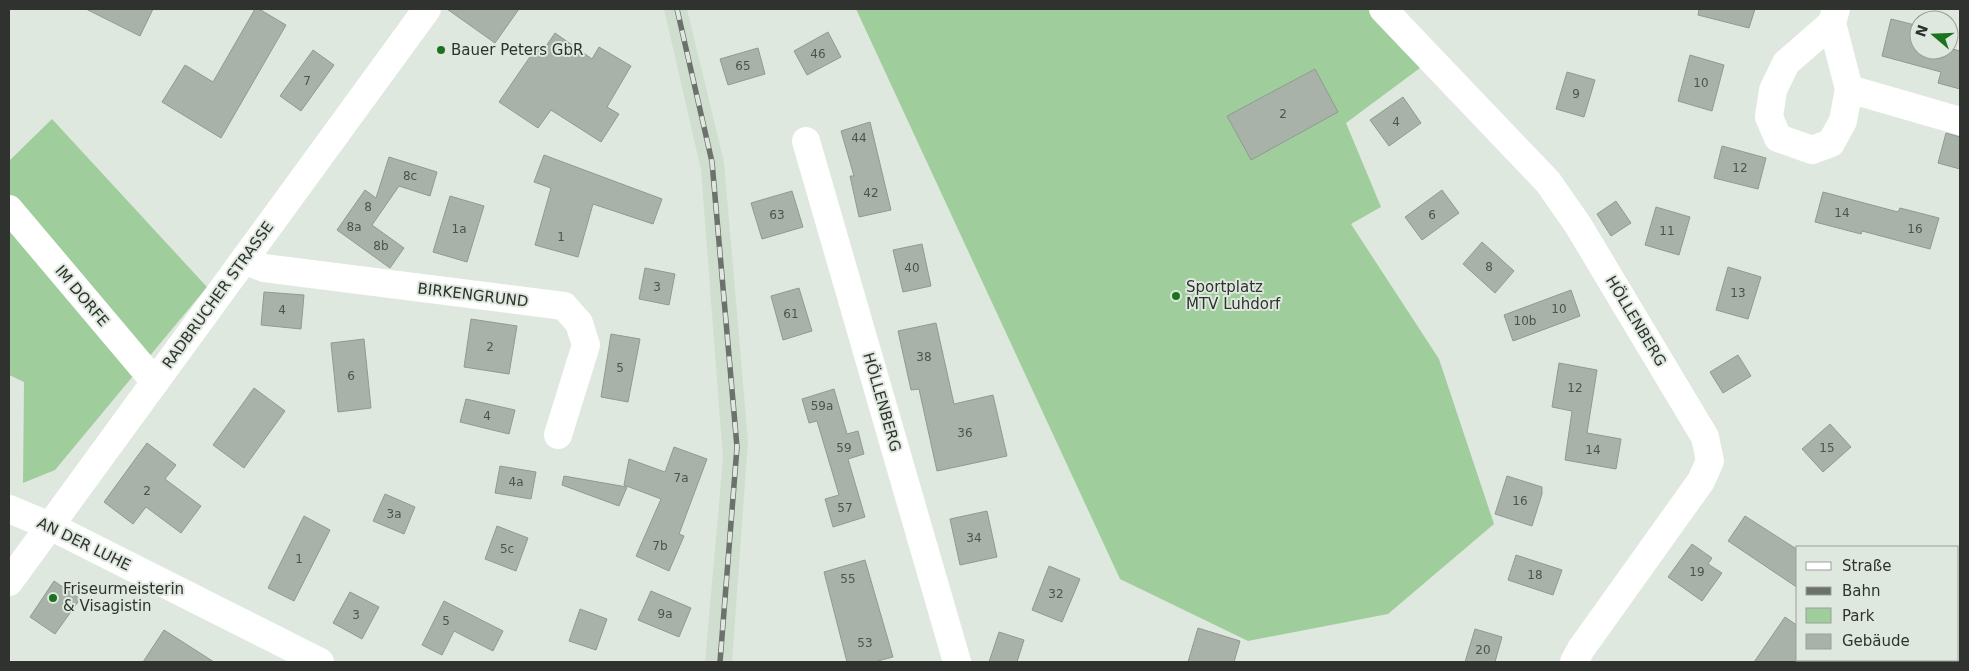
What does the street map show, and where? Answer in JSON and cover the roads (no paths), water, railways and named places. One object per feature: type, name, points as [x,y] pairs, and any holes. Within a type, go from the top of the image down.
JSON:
[{"type":"street","name":"RADBRUCHER STRASSE","points":[[9,582],[427,9]]},
{"type":"street","name":"HÖLLENBERG","points":[[1383,9],[1548,182],[1578,225],[1705,437],[1710,461],[1701,481],[1581,649],[1574,662]]},
{"type":"street","points":[[1834,16],[1849,89],[1843,121],[1832,143],[1812,150],[1778,138],[1769,117],[1773,90],[1786,63],[1834,16]]},
{"type":"street","points":[[1849,89],[1960,120]]},
{"type":"street","name":"HÖLLENBERG","points":[[806,141],[957,662]]},
{"type":"street","name":"IM DORFE","points":[[9,209],[155,382]]},
{"type":"street","name":"BIRKENGRUND","points":[[244,260],[264,268],[564,306],[579,323],[586,345],[558,435]]},
{"type":"street","name":"AN DER LUHE","points":[[9,509],[50,526],[320,662]]},
{"type":"railway","points":[[677,9],[712,162],[737,447],[720,662]]},
{"type":"place","name":"Bauer Peters GbR","points":[[441,50]]},
{"type":"place","name":"Sportplatz MTV Luhdorf","points":[[1176,296]]},
{"type":"place","name":"Friseurmeisterin & Visagistin","points":[[53,598]]}]
